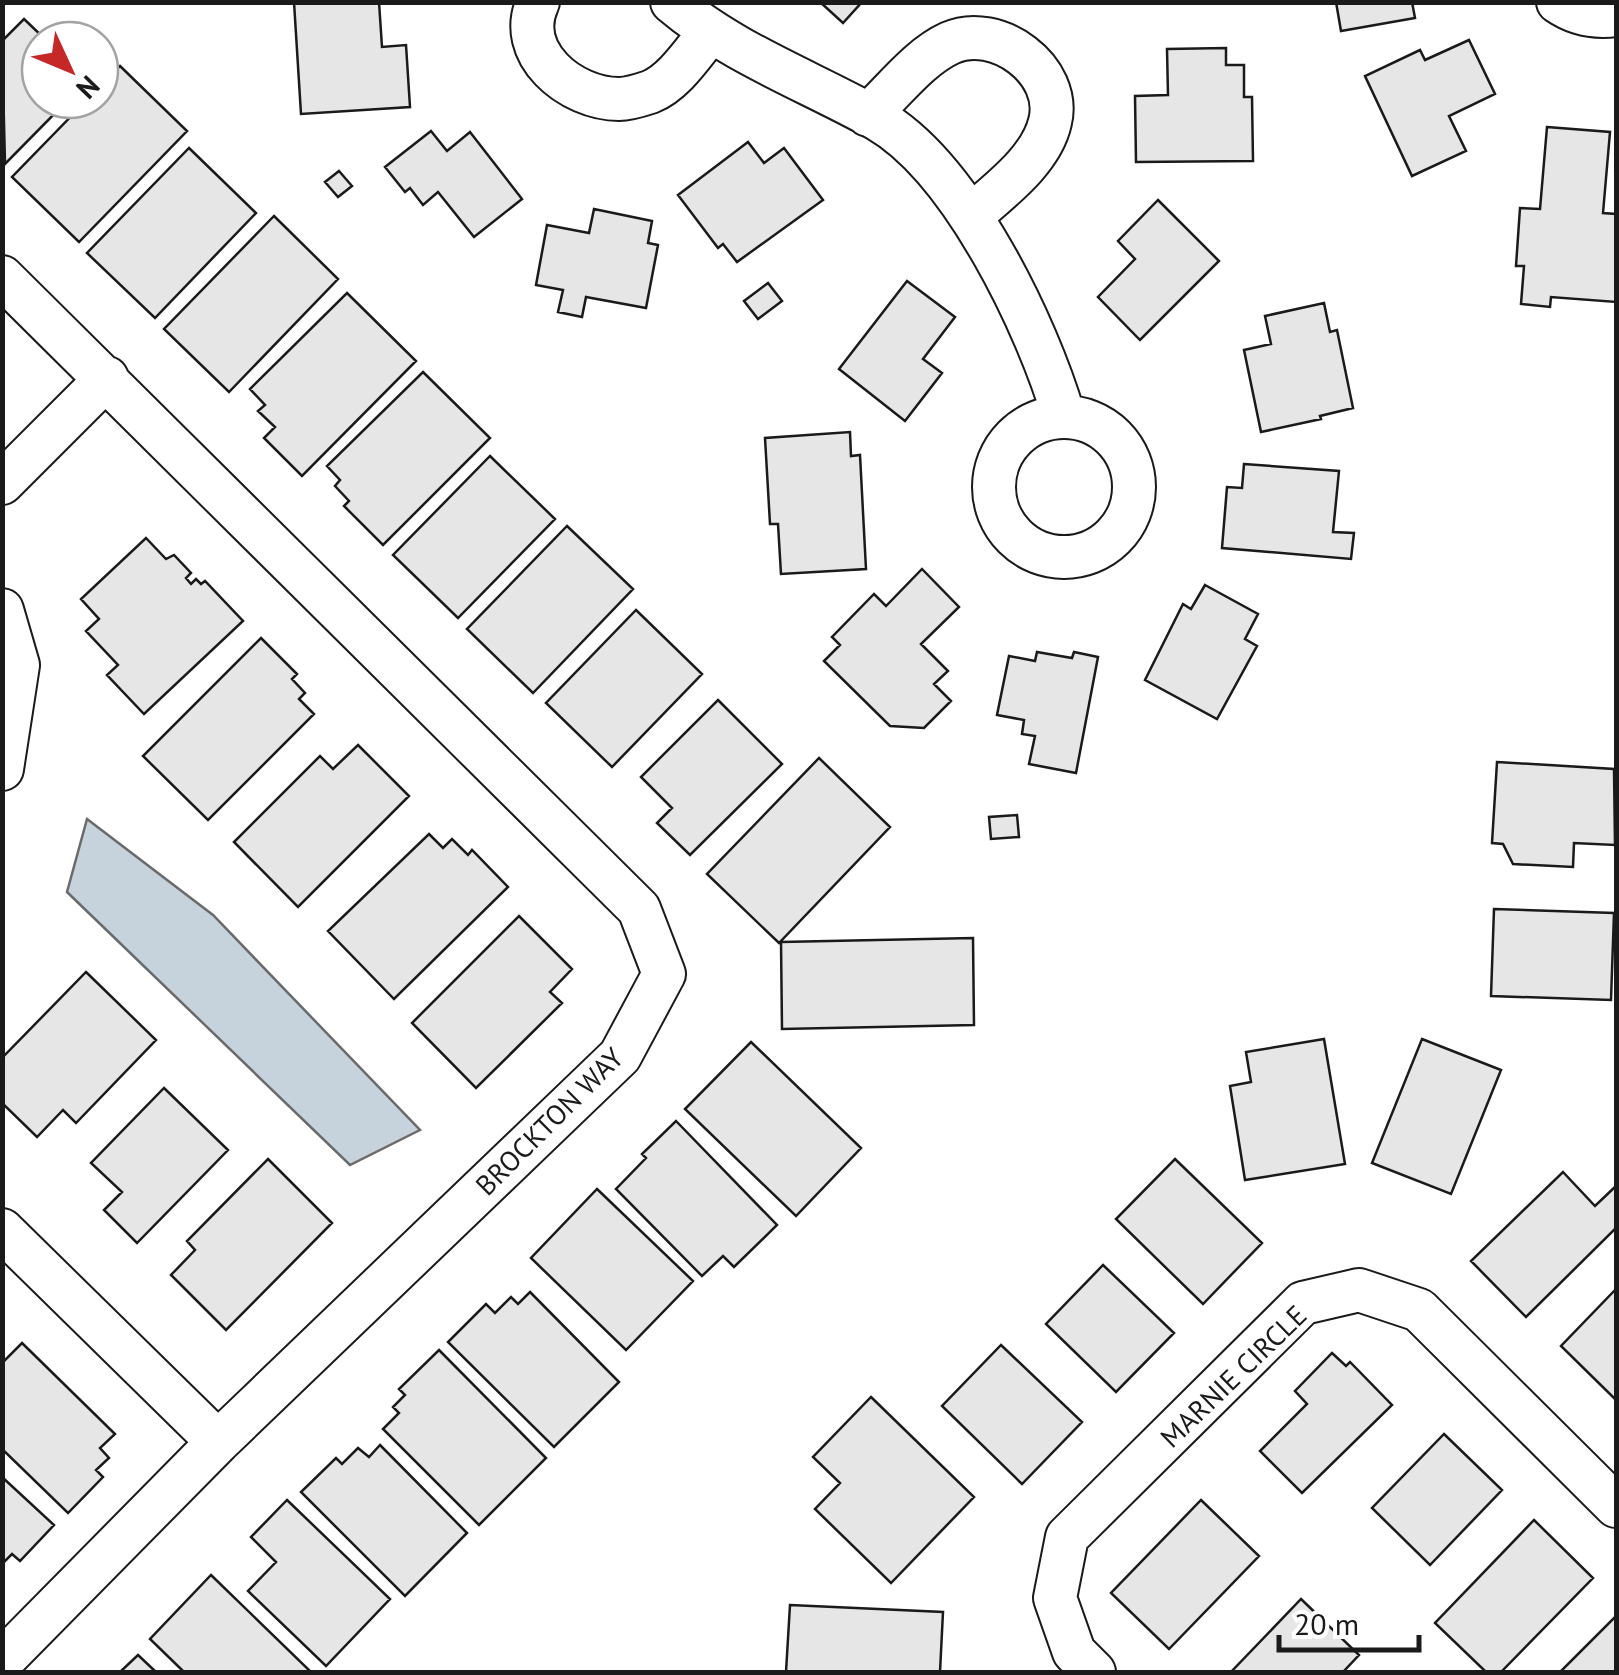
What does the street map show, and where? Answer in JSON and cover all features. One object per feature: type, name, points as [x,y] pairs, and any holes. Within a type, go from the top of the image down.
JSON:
[{"type":"street","points":[[538,2],[531,36],[541,59],[556,76],[600,97],[621,100],[654,90],[673,75],[710,31]]},
{"type":"street","points":[[672,2],[710,31],[880,121],[948,184],[971,216],[1049,366],[1064,417]]},
{"type":"street","points":[[1558,2],[1592,16],[1616,15]]},
{"type":"street","points":[[868,115],[946,45],[970,36],[993,40],[1032,62],[1048,85],[1053,105],[1050,126],[1019,172],[971,216]]},
{"type":"street","points":[[2,277],[107,378],[2,483]]},
{"type":"street","name":"BROCKTON WAY","points":[[2,1661],[218,1442],[620,1056],[664,974],[638,910],[107,378]]},
{"type":"street","points":[[2,610],[18,665],[2,768]]},
{"type":"street","points":[[2,1230],[218,1442]]},
{"type":"street","name":"MARNIE CIRCLE","points":[[1094,1672],[1074,1652],[1055,1598],[1067,1537],[1303,1303],[1358,1290],[1420,1310],[1616,1506]]},
{"type":"shaded area","points":[[87,819],[213,915],[420,1130],[350,1165],[67,892]]},
{"type":"building","points":[[294,2],[379,2],[382,47],[406,45],[410,107],[301,114]]},
{"type":"building","points":[[820,2],[862,2],[843,23]]},
{"type":"building","points":[[1336,2],[1412,2],[1415,18],[1341,31]]},
{"type":"building","points":[[20,23],[20,120],[48,120],[5,164],[2,41]]},
{"type":"building","points":[[1469,40],[1495,94],[1449,116],[1466,151],[1412,176],[1365,76],[1420,50],[1425,60]]},
{"type":"building","points":[[1226,48],[1226,65],[1244,65],[1244,97],[1252,97],[1253,161],[1136,162],[1135,96],[1168,95],[1167,49]]},
{"type":"building","points":[[120,66],[187,131],[79,242],[12,177],[68,120],[120,120]]},
{"type":"building","points":[[1547,127],[1610,132],[1603,213],[1616,214],[1616,302],[1551,297],[1550,307],[1521,304],[1524,266],[1516,266],[1520,208],[1540,209]]},
{"type":"building","points":[[431,131],[447,151],[470,132],[522,199],[474,237],[438,192],[423,205],[410,188],[405,192],[385,167]]},
{"type":"building","points":[[748,142],[764,163],[784,148],[823,200],[737,262],[723,244],[718,248],[678,195]]},
{"type":"building","points":[[189,148],[256,213],[155,318],[87,253]]},
{"type":"building","points":[[339,171],[352,186],[338,197],[325,182]]},
{"type":"building","points":[[1158,200],[1219,261],[1140,340],[1098,297],[1135,259],[1118,241]]},
{"type":"building","points":[[594,209],[652,221],[648,243],[658,245],[646,308],[586,297],[582,317],[558,312],[563,290],[536,285],[547,225],[589,233]]},
{"type":"building","points":[[274,216],[338,279],[229,392],[164,329]]},
{"type":"building","points":[[907,281],[955,317],[923,359],[942,373],[905,421],[839,369]]},
{"type":"building","points":[[768,283],[782,301],[758,319],[744,301]]},
{"type":"building","points":[[347,293],[416,361],[302,476],[264,438],[275,427],[258,411],[265,405],[250,389]]},
{"type":"building","points":[[1324,303],[1330,332],[1337,330],[1353,408],[1261,432],[1244,350],[1271,344],[1265,316]]},
{"type":"building","points":[[423,372],[490,438],[383,545],[344,506],[349,501],[335,486],[340,480],[327,466]]},
{"type":"building","points":[[850,432],[851,456],[860,455],[866,569],[781,574],[778,524],[770,524],[765,438]]},
{"type":"building","points":[[490,456],[555,519],[458,618],[393,555]]},
{"type":"building","points":[[1244,464],[1339,471],[1333,532],[1354,533],[1351,559],[1222,548],[1227,487],[1242,488]]},
{"type":"building","points":[[567,526],[633,589],[533,693],[467,629]]},
{"type":"building","points":[[146,538],[166,559],[174,555],[191,573],[186,578],[191,584],[196,579],[201,584],[205,581],[243,621],[144,714],[107,675],[118,665],[86,631],[99,619],[81,599]]},
{"type":"building","points":[[922,569],[959,607],[921,644],[948,671],[934,684],[951,701],[924,728],[890,726],[824,661],[840,645],[832,637],[874,594],[886,606]]},
{"type":"building","points":[[1205,585],[1258,614],[1245,639],[1257,646],[1217,719],[1145,680],[1183,604],[1191,609]]},
{"type":"building","points":[[636,610],[702,674],[612,767],[546,703]]},
{"type":"building","points":[[261,638],[297,674],[292,679],[305,693],[299,699],[314,714],[208,820],[143,756]]},
{"type":"building","points":[[1037,652],[1072,658],[1074,652],[1098,657],[1076,773],[1029,764],[1035,736],[1022,734],[1024,720],[997,715],[1009,656],[1035,661]]},
{"type":"building","points":[[718,700],[782,764],[690,855],[657,823],[672,808],[641,777]]},
{"type":"building","points":[[358,745],[409,796],[298,907],[234,842],[320,756],[333,769]]},
{"type":"building","points":[[819,758],[890,827],[779,943],[707,874]]},
{"type":"building","points":[[1497,762],[1614,769],[1615,845],[1574,843],[1573,867],[1513,864],[1503,844],[1492,843]]},
{"type":"building","points":[[1017,815],[1019,837],[991,839],[989,817]]},
{"type":"building","points":[[429,834],[443,848],[452,839],[468,855],[472,850],[508,887],[394,999],[328,931]]},
{"type":"building","points":[[1494,909],[1614,913],[1611,1000],[1491,996]]},
{"type":"building","points":[[519,916],[572,969],[550,992],[562,1003],[476,1088],[412,1023]]},
{"type":"building","points":[[973,938],[974,1025],[782,1029],[781,942]]},
{"type":"building","points":[[86,972],[156,1040],[76,1123],[63,1110],[37,1137],[2,1103],[2,1058]]},
{"type":"building","points":[[1324,1039],[1345,1164],[1245,1180],[1230,1086],[1251,1082],[1246,1052]]},
{"type":"building","points":[[1422,1039],[1501,1070],[1451,1194],[1372,1163]]},
{"type":"building","points":[[751,1042],[861,1148],[796,1216],[685,1109]]},
{"type":"building","points":[[164,1088],[228,1150],[137,1243],[104,1210],[122,1192],[91,1163]]},
{"type":"building","points":[[676,1121],[777,1225],[734,1267],[723,1256],[702,1276],[616,1189],[646,1158],[642,1154]]},
{"type":"building","points":[[268,1159],[332,1223],[226,1330],[171,1275],[195,1250],[187,1241]]},
{"type":"building","points":[[1175,1159],[1262,1243],[1203,1304],[1116,1219]]},
{"type":"building","points":[[1563,1172],[1595,1206],[1616,1186],[1616,1228],[1526,1317],[1471,1261]]},
{"type":"building","points":[[597,1189],[693,1281],[626,1350],[531,1258]]},
{"type":"building","points":[[1103,1265],[1174,1333],[1116,1392],[1046,1324]]},
{"type":"building","points":[[1616,1289],[1616,1400],[1561,1346]]},
{"type":"building","points":[[530,1292],[619,1382],[554,1447],[448,1342],[486,1304],[495,1313],[511,1297],[518,1304]]},
{"type":"building","points":[[22,1343],[115,1434],[100,1448],[109,1458],[96,1470],[103,1477],[68,1513],[2,1449],[2,1363]]},
{"type":"building","points":[[1001,1345],[1082,1422],[1022,1484],[942,1406]]},
{"type":"building","points":[[439,1350],[546,1458],[479,1525],[383,1429],[399,1413],[393,1407],[405,1395],[399,1389]]},
{"type":"building","points":[[1332,1353],[1346,1366],[1350,1362],[1392,1405],[1302,1493],[1260,1451],[1307,1404],[1295,1391]]},
{"type":"building","points":[[871,1397],[974,1497],[891,1583],[815,1509],[840,1483],[813,1457]]},
{"type":"building","points":[[1444,1434],[1502,1490],[1430,1565],[1372,1508]]},
{"type":"building","points":[[380,1445],[467,1533],[405,1596],[301,1492],[336,1458],[342,1464],[358,1448],[369,1457]]},
{"type":"building","points":[[2,1477],[54,1525],[20,1561],[12,1554],[2,1564]]},
{"type":"building","points":[[287,1500],[390,1599],[326,1666],[248,1591],[276,1562],[251,1537]]},
{"type":"building","points":[[1201,1500],[1259,1556],[1169,1649],[1111,1593]]},
{"type":"building","points":[[1534,1520],[1593,1578],[1501,1672],[1486,1672],[1435,1623]]},
{"type":"building","points":[[211,1575],[309,1670],[184,1672],[150,1639]]},
{"type":"building","points":[[1301,1599],[1359,1655],[1343,1672],[1231,1672]]},
{"type":"building","points":[[790,1605],[943,1612],[940,1672],[786,1672]]},
{"type":"building","points":[[1616,1616],[1616,1672],[1560,1672]]},
{"type":"building","points":[[138,1655],[156,1672],[120,1672]]}]
